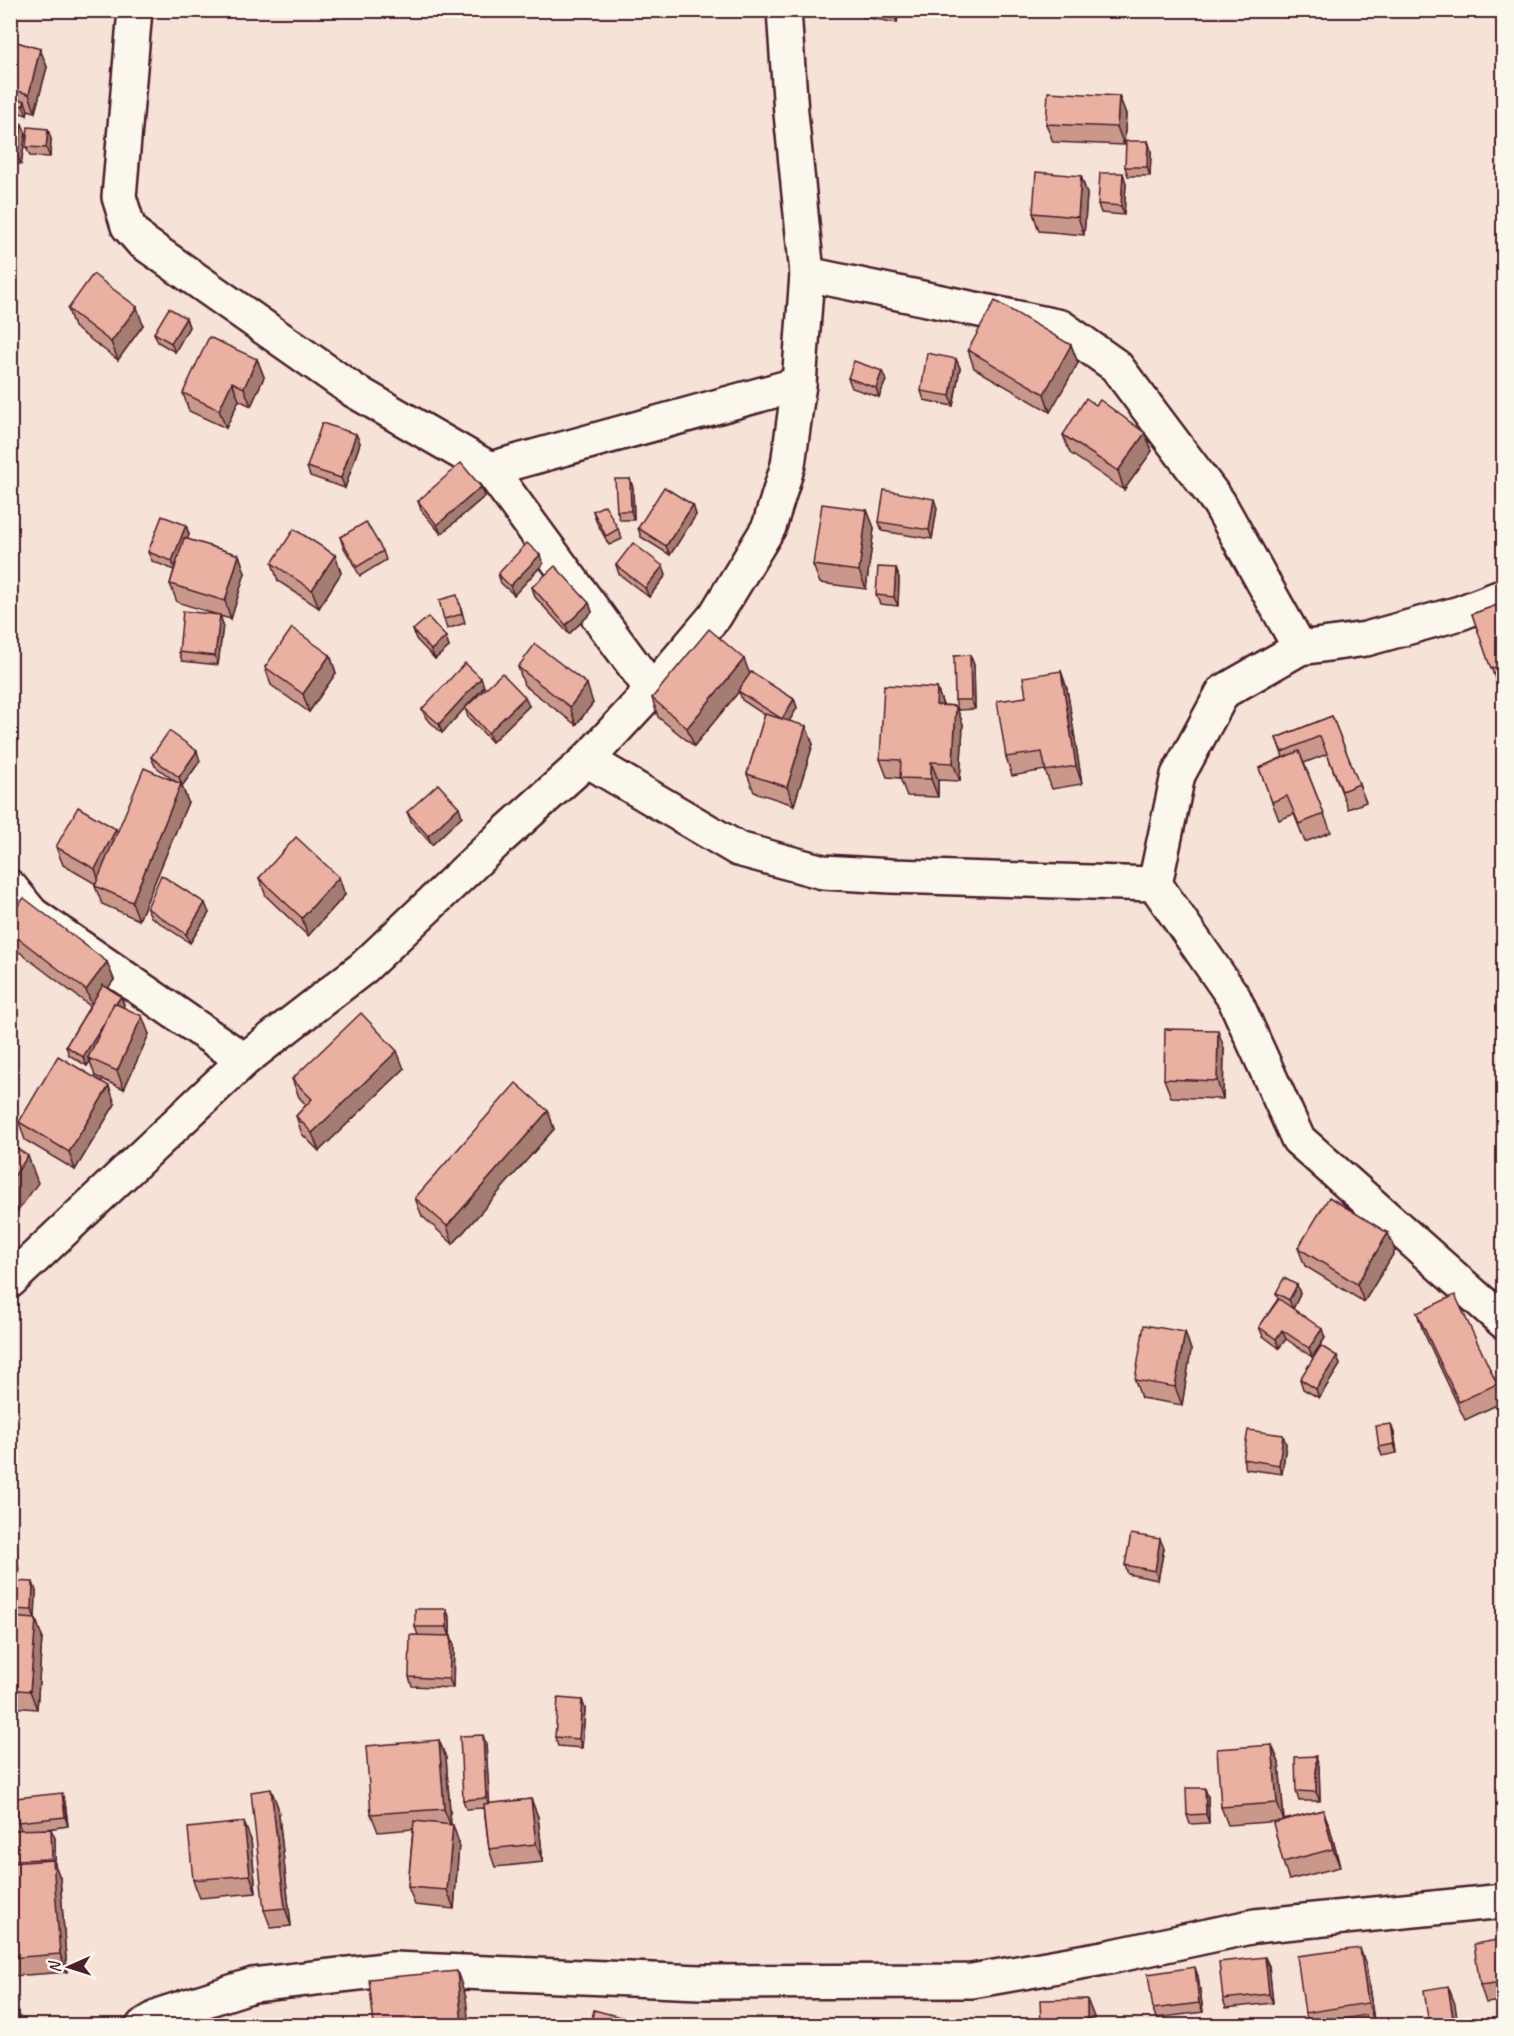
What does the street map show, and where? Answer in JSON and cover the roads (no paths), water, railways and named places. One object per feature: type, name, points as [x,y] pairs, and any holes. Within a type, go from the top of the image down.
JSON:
[{"type":"street","points":[[135,10],[119,197],[128,226],[141,241],[353,390],[490,469],[652,690]]},
{"type":"street","points":[[10,1281],[244,1060],[363,968],[500,838],[587,760],[652,690],[715,616],[769,527],[788,465],[799,384],[807,274],[791,113],[784,10]]},
{"type":"street","points":[[807,274],[1061,327],[1116,366],[1219,503],[1300,648]]},
{"type":"street","points":[[490,469],[799,384]]},
{"type":"street","points":[[1503,596],[1460,613],[1366,639],[1300,648],[1223,692],[1178,775],[1155,884],[1234,998],[1298,1139],[1503,1322]]},
{"type":"street","points":[[587,760],[738,849],[823,872],[1155,884]]},
{"type":"street","points":[[10,887],[32,914],[244,1060]]},
{"type":"street","points":[[142,2025],[163,2014],[253,1984],[393,1968],[700,1982],[972,1981],[1109,1957],[1254,1926],[1503,1901]]}]
